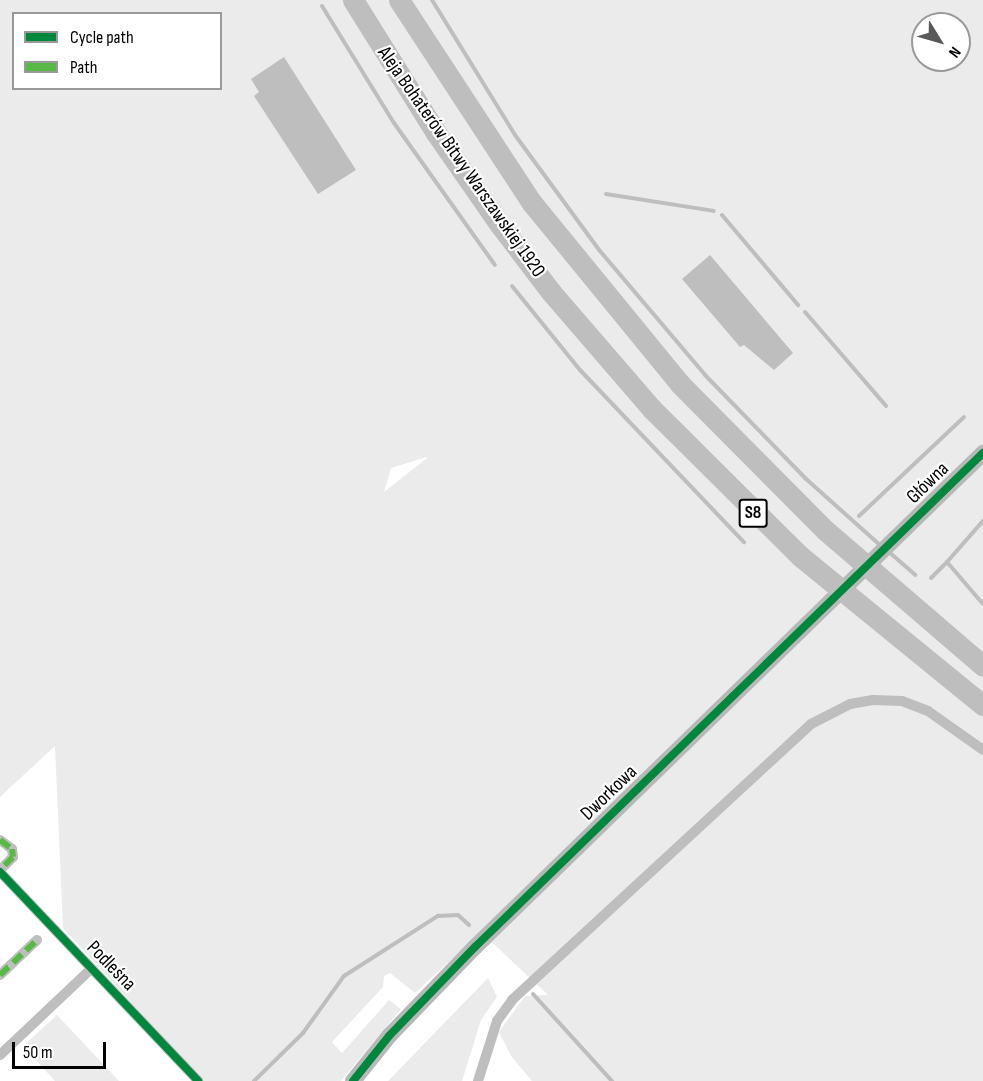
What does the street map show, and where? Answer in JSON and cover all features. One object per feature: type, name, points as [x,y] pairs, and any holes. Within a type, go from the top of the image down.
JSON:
[{"type":"highway","name":"Aleja Bohaterów Bitwy Warszawskiej 1920","points":[[353,0],[436,133],[551,292],[652,409],[746,506],[882,626],[983,705]]},
{"type":"highway","name":"Aleja Bohaterów Bitwy Warszawskiej 1920","points":[[399,0],[532,203],[680,384],[825,530],[983,666]]},
{"type":"street","name":"Główna","points":[[896,537],[983,453]]},
{"type":"street","name":"Dworkowa","points":[[353,1081],[396,1028],[474,947],[896,537]]},
{"type":"street","points":[[478,1081],[497,1021],[512,1000],[811,724],[841,708],[873,700],[902,701],[928,711],[983,750]]},
{"type":"street","points":[[0,840],[12,849],[13,857],[0,871]]},
{"type":"street","name":"Podleśna","points":[[0,871],[198,1081]]},
{"type":"street","points":[[0,975],[37,940]]},
{"type":"street","points":[[0,1055],[91,969]]},
{"type":"shaded area","points":[[0,0],[983,0],[983,1081],[532,1081],[511,1056],[499,1032],[525,996],[548,995],[481,932],[415,993],[390,973],[384,976],[383,987],[332,1042],[342,1053],[389,1000],[401,1009],[341,1081],[203,1081],[63,928],[55,746],[0,797]],"holes":[[[427,458],[384,492],[391,468]]]},
{"type":"shaded area","points":[[284,57],[356,170],[318,194],[254,96],[259,92],[251,79]]},
{"type":"shaded area","points":[[710,255],[793,353],[774,370],[744,345],[740,347],[682,279]]},
{"type":"shaded area","points":[[488,978],[497,997],[481,1020],[462,1081],[388,1081]]},
{"type":"shaded area","points":[[57,1015],[119,1081],[55,1081],[23,1046]]},
{"type":"waterway","points":[[432,0],[515,135],[600,251],[705,375],[805,478],[881,546]]},
{"type":"waterway","points":[[322,6],[394,123],[495,265]]},
{"type":"waterway","points":[[606,194],[714,211]]},
{"type":"waterway","points":[[722,215],[798,305]]},
{"type":"waterway","points":[[512,286],[580,370],[744,542]]},
{"type":"waterway","points":[[805,312],[886,406]]},
{"type":"waterway","points":[[859,516],[964,417]]},
{"type":"waterway","points":[[947,562],[983,521]]},
{"type":"waterway","points":[[889,552],[915,575]]},
{"type":"waterway","points":[[931,578],[947,562],[983,604]]},
{"type":"waterway","points":[[254,1081],[303,1033],[344,976],[438,916],[458,915],[469,925]]},
{"type":"waterway","points":[[533,994],[612,1081]]},
{"type":"marked path","points":[[0,840],[12,849],[13,857],[0,870]]},
{"type":"marked path","points":[[0,975],[37,940]]},
{"type":"cycle path","points":[[353,1081],[389,1036],[475,947],[983,453]]},
{"type":"cycle path","points":[[0,872],[198,1081]]}]
